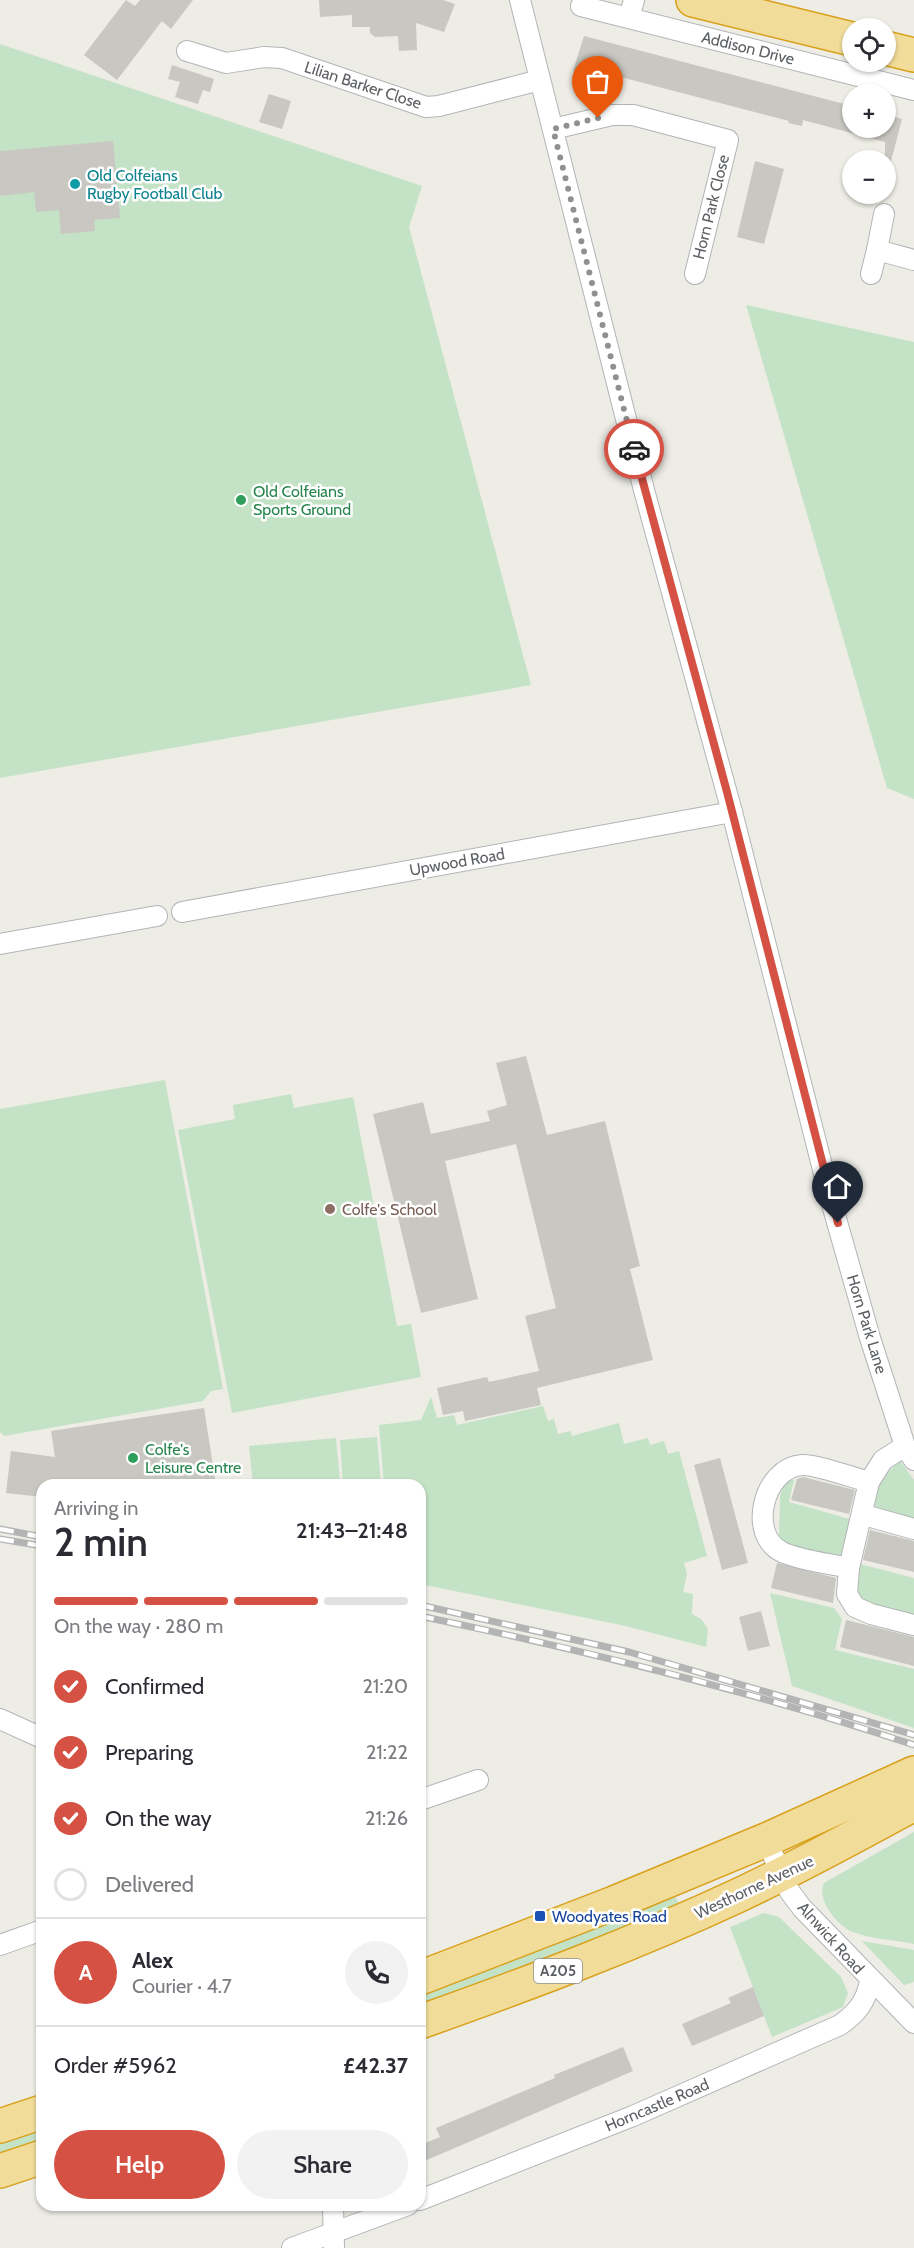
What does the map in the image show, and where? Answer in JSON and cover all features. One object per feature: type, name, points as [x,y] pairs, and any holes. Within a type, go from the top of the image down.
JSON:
[{"type":"highway","points":[[693,0],[842,37]]},
{"type":"highway","points":[[896,51],[914,55]]},
{"type":"highway","name":"A205","points":[[426,1976],[544,1932],[765,1840],[900,1779]]},
{"type":"highway","name":"Westhorne Avenue","points":[[426,2020],[561,1970],[683,1920],[782,1874],[914,1804]]},
{"type":"highway","points":[[0,2126],[36,2114]]},
{"type":"highway","points":[[0,2171],[36,2159]]},
{"type":"street","name":"Horn Park Lane","points":[[520,0],[644,490],[732,812],[831,1201],[870,1338],[905,1417],[909,1453]]},
{"type":"street","name":"Addison Drive","points":[[581,6],[631,9],[742,47],[842,65]]},
{"type":"street","points":[[742,47],[751,14]]},
{"type":"street","name":"Lilian Barker Close","points":[[187,51],[226,63],[264,57],[282,58],[426,107],[439,106],[540,80]]},
{"type":"street","name":"Addison Drive","points":[[874,72],[914,90]]},
{"type":"street","name":"Horn Park Close","points":[[553,129],[612,115],[633,115],[728,140],[695,274]]},
{"type":"street","points":[[871,274],[884,214]]},
{"type":"street","points":[[876,250],[914,260]]},
{"type":"street","name":"Upwood Road","points":[[182,912],[732,812]]},
{"type":"street","points":[[0,944],[158,916]]},
{"type":"street","points":[[909,1453],[883,1460],[869,1482],[864,1515],[849,1568],[847,1594],[855,1607],[871,1614],[914,1625]]},
{"type":"street","points":[[849,1568],[782,1551],[767,1539],[763,1515],[766,1491],[781,1472],[804,1465],[869,1482]]},
{"type":"street","points":[[864,1515],[914,1529]]},
{"type":"street","points":[[0,1719],[36,1735]]},
{"type":"street","points":[[426,1798],[478,1780]]},
{"type":"street","name":"Alnwick Road","points":[[765,1840],[802,1908],[914,2024]]},
{"type":"street","points":[[0,1945],[36,1932]]},
{"type":"street","name":"Horncastle Road","points":[[426,2198],[720,2079],[840,2025],[858,2011],[867,1998],[870,1981]]},
{"type":"street","points":[[333,2211],[334,2241]]},
{"type":"street","points":[[292,2248],[334,2241],[396,2211]]},
{"type":"green space","name":"Old Colfeians Sports Ground","points":[[0,44],[422,186],[409,227],[531,685],[0,778]]},
{"type":"green space","points":[[746,305],[914,342],[914,799],[887,788]]},
{"type":"green space","points":[[165,1080],[223,1389],[211,1391],[203,1401],[4,1436],[0,1432],[0,1109]]},
{"type":"green space","points":[[291,1094],[294,1108],[353,1097],[397,1326],[411,1324],[421,1377],[232,1413],[178,1130],[235,1119],[233,1105]]},
{"type":"green space","points":[[431,1397],[437,1418],[454,1415],[457,1425],[543,1406],[548,1421],[554,1419],[558,1434],[570,1431],[572,1436],[619,1423],[624,1444],[648,1438],[650,1445],[664,1441],[668,1454],[679,1451],[707,1556],[684,1563],[687,1574],[683,1592],[693,1594],[692,1614],[701,1619],[708,1629],[706,1647],[626,1626],[426,1585],[426,1479],[384,1479],[379,1425],[421,1420]]},
{"type":"green space","points":[[377,1437],[380,1479],[343,1479],[340,1440]]},
{"type":"green space","points":[[336,1438],[340,1479],[252,1479],[249,1446]]},
{"type":"green space","points":[[900,1461],[914,1480],[914,1522],[873,1508],[876,1483]]},
{"type":"green space","points":[[786,1480],[794,1480],[789,1502],[853,1520],[846,1560],[792,1549],[779,1538],[780,1496]]},
{"type":"green space","points":[[860,1564],[914,1578],[914,1616],[880,1609],[865,1601],[859,1595],[856,1585]]},
{"type":"green space","points":[[770,1593],[834,1608],[842,1619],[835,1650],[914,1669],[914,1728],[792,1686]]},
{"type":"green space","points":[[914,1832],[914,1944],[867,1936],[847,1929],[825,1904],[822,1889],[824,1883]]},
{"type":"green space","points":[[675,1895],[681,1909],[426,2006],[426,1988]]},
{"type":"green space","points":[[764,1913],[779,1917],[841,1977],[848,1993],[843,2007],[772,2037],[730,1927]]},
{"type":"green space","points":[[862,1941],[914,1950],[914,1982],[904,1985]]},
{"type":"green space","points":[[36,2127],[36,2145],[0,2157],[0,2139]]},
{"type":"building","points":[[126,0],[135,6],[140,0],[193,0],[171,29],[162,21],[117,80],[84,55]]},
{"type":"building","points":[[319,0],[443,0],[455,4],[444,32],[416,23],[417,50],[399,51],[398,36],[375,37],[370,33],[370,27],[352,27],[352,15],[320,17]]},
{"type":"building","points":[[584,36],[842,103],[842,130],[803,120],[802,126],[788,123],[789,121],[590,69],[588,75],[573,71]]},
{"type":"building","points":[[172,65],[214,79],[210,92],[203,90],[198,104],[175,97],[180,82],[168,79]]},
{"type":"building","points":[[269,94],[291,101],[282,129],[259,122]]},
{"type":"building","points":[[896,117],[902,119],[894,150],[885,150],[885,142],[870,138],[896,138]]},
{"type":"building","name":"Old Colfeians Rugby Football Club","points":[[113,141],[120,218],[94,220],[95,231],[61,234],[59,210],[36,212],[34,192],[0,196],[0,151]]},
{"type":"building","points":[[755,161],[784,169],[764,244],[737,237]]},
{"type":"building","points":[[526,1056],[547,1135],[605,1121],[640,1266],[630,1269],[653,1360],[537,1388],[541,1405],[465,1421],[463,1411],[443,1415],[437,1388],[487,1377],[489,1382],[539,1371],[525,1316],[556,1308],[516,1144],[445,1161],[478,1299],[421,1313],[373,1114],[423,1102],[431,1134],[490,1121],[487,1111],[507,1105],[496,1063]]},
{"type":"building","name":"Colfe's Leisure Centre","points":[[204,1408],[215,1479],[36,1479],[36,1496],[6,1493],[11,1451],[55,1457],[51,1431]]},
{"type":"building","points":[[720,1458],[748,1563],[722,1570],[694,1465]]},
{"type":"building","points":[[803,1477],[855,1490],[849,1514],[791,1500],[797,1479]]},
{"type":"building","points":[[870,1530],[914,1541],[914,1572],[863,1560]]},
{"type":"building","points":[[777,1563],[836,1578],[833,1603],[771,1588]]},
{"type":"building","points":[[761,1611],[770,1646],[748,1651],[739,1617]]},
{"type":"building","points":[[846,1620],[914,1637],[914,1666],[840,1647]]},
{"type":"building","points":[[753,1987],[764,2016],[692,2046],[682,2024],[731,2003],[728,1998]]},
{"type":"building","points":[[623,2047],[633,2071],[426,2160],[426,2143],[440,2137],[436,2128],[555,2078],[554,2075]]},
{"type":"railway","points":[[0,1529],[36,1536]]},
{"type":"railway","points":[[0,1539],[36,1545]]},
{"type":"railway","points":[[426,1606],[629,1652],[914,1735]]},
{"type":"railway","points":[[426,1617],[669,1673],[792,1707],[914,1745]]},
{"type":"way so far","points":[[598,118],[553,129],[634,449]]},
{"type":"place","name":"Old Colfeians Rugby Football Club","points":[[75,184]]},
{"type":"place","name":"Old Colfeians Sports Ground","points":[[241,500]]},
{"type":"place","name":"Colfe's School","points":[[330,1209]]},
{"type":"place","name":"Colfe's Leisure Centre","points":[[133,1458]]},
{"type":"place","name":"Woodyates Road","points":[[540,1916]]},
{"type":"route","points":[[634,449],[727,792],[838,1223]]}]
